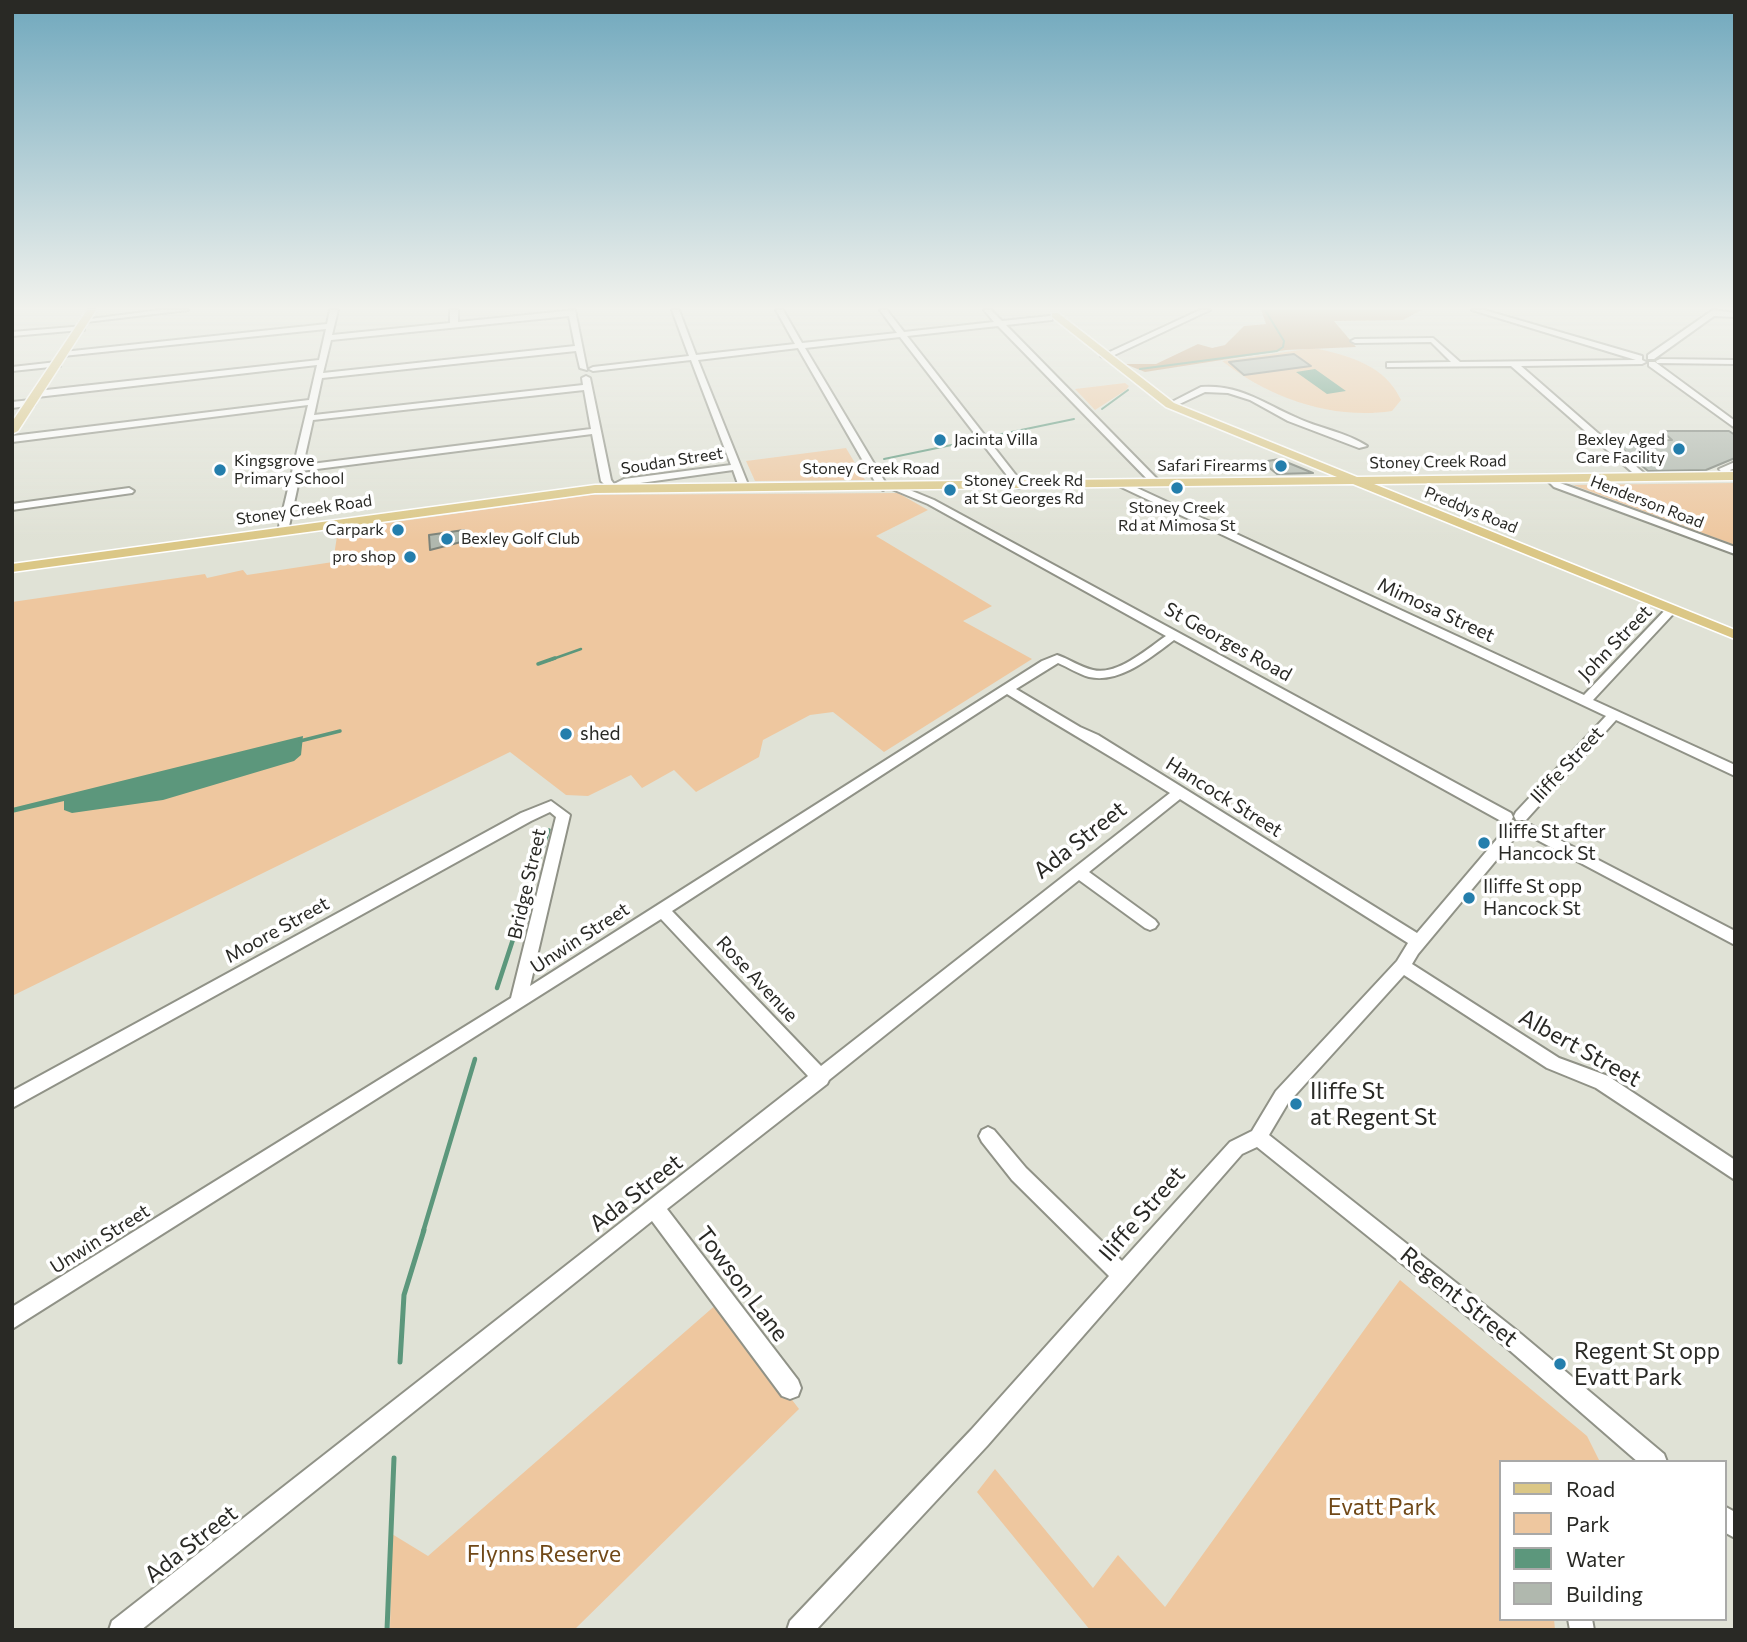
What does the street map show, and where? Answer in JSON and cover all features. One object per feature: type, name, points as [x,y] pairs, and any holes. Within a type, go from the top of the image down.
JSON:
[{"type":"main road","points":[[12,431],[42,387]]},
{"type":"main road","name":"Preddys Road","points":[[1146,387],[1170,405],[1735,635]]},
{"type":"main road","name":"Stoney Creek Road","points":[[12,568],[613,488],[1355,481],[1733,473]]},
{"type":"street","points":[[12,405],[34,398],[125,387]]},
{"type":"street","points":[[283,530],[317,387]]},
{"type":"street","points":[[309,418],[587,387],[606,481],[613,488]]},
{"type":"street","points":[[705,387],[744,487]]},
{"type":"street","points":[[826,387],[889,487]]},
{"type":"street","points":[[942,387],[1019,485]]},
{"type":"street","points":[[1062,387],[1156,483]]},
{"type":"street","points":[[1540,387],[1643,477]]},
{"type":"street","points":[[1686,387],[1735,425]]},
{"type":"street","points":[[1170,405],[1204,389],[1228,391],[1253,397],[1291,419],[1362,446]]},
{"type":"street","points":[[12,439],[313,402]]},
{"type":"street","points":[[1713,409],[1735,409]]},
{"type":"street","points":[[297,470],[595,431]]},
{"type":"street","name":"Soudan Street","points":[[613,488],[624,482],[736,467]]},
{"type":"street","name":"Henderson Road","points":[[1550,478],[1557,485],[1735,551]]},
{"type":"street","name":"Mimosa Street","points":[[1122,484],[1735,771]]},
{"type":"street","points":[[931,502],[923,492],[934,486]]},
{"type":"street","name":"St Georges Road","points":[[889,487],[931,502],[1513,821]]},
{"type":"street","points":[[12,506],[129,491]]},
{"type":"street","name":"John Street","points":[[1585,701],[1671,610]]},
{"type":"street","name":"Unwin Street","points":[[12,1319],[518,1002],[1057,659],[1093,675],[1107,674],[1129,665],[1174,635]]},
{"type":"street","name":"Hancock Street","points":[[1007,689],[1093,738],[1419,942]]},
{"type":"street","name":"Iliffe Street","points":[[800,1630],[979,1438],[1236,1148],[1258,1137],[1282,1097],[1403,966],[1513,821],[1614,715]]},
{"type":"street","name":"Ada Street","points":[[121,1630],[1180,792]]},
{"type":"street","name":"Moore Street","points":[[12,1100],[526,817],[551,806],[563,815]]},
{"type":"street","name":"Bridge Street","points":[[518,1002],[563,815]]},
{"type":"street","points":[[1513,821],[1521,833],[1531,830],[1735,939]]},
{"type":"street","points":[[1079,872],[1150,924]]},
{"type":"street","name":"Rose Avenue","points":[[662,910],[821,1078]]},
{"type":"street","name":"Albert Street","points":[[1403,966],[1553,1063],[1602,1082],[1735,1171]]},
{"type":"street","points":[[988,1136],[1019,1174],[1123,1276]]},
{"type":"street","name":"Regent Street","points":[[1258,1137],[1514,1341],[1646,1458]]},
{"type":"street","name":"Towson Lane","points":[[655,1209],[790,1388]]},
{"type":"green space","points":[[1095,387],[1129,387],[1095,410],[1075,389]]},
{"type":"green space","points":[[1261,387],[1393,387],[1401,400],[1392,411],[1369,413],[1324,409]]},
{"type":"green space","points":[[846,448],[865,480],[755,481],[746,461]]},
{"type":"green space","points":[[1735,483],[1735,545],[1573,485]]},
{"type":"green space","points":[[898,493],[928,510],[876,536],[992,606],[963,621],[1032,659],[884,752],[833,712],[810,715],[763,740],[759,757],[696,792],[674,770],[642,788],[631,775],[588,796],[566,795],[510,752],[12,996],[12,602],[205,574],[207,578],[243,570],[247,575],[333,562],[338,530],[590,495]]},
{"type":"green space","name":"Evatt Park","points":[[1400,1280],[1587,1436],[1599,1460],[1498,1460],[1498,1621],[1554,1621],[1555,1630],[1090,1630],[977,1492],[995,1469],[1093,1588],[1118,1555],[1165,1607]]},
{"type":"green space","name":"Flynns Reserve","points":[[718,1303],[799,1409],[574,1630],[390,1630],[392,1534],[428,1556]]},
{"type":"water","points":[[1317,387],[1340,387],[1346,391],[1327,394]]},
{"type":"water","points":[[303,736],[301,755],[294,761],[163,800],[72,813],[64,810],[64,801],[12,813],[12,808]]},
{"type":"building","name":"Bexley Aged Care Facility","points":[[1662,431],[1729,431],[1735,435],[1735,458],[1706,470],[1648,471],[1613,441],[1672,440]]},
{"type":"building","name":"Safari Firearms","points":[[1279,459],[1313,473],[1277,474],[1262,462]]},
{"type":"building","name":"Bexley Golf Club","points":[[464,530],[465,541],[430,550],[429,535]]},
{"type":"waterway","points":[[1102,409],[1128,390]]},
{"type":"waterway","points":[[997,435],[1074,419]]},
{"type":"waterway","points":[[884,459],[971,441]]},
{"type":"waterway","points":[[550,660],[581,649]]},
{"type":"waterway","points":[[538,664],[555,658]]},
{"type":"waterway","points":[[300,741],[340,731]]},
{"type":"waterway","points":[[522,911],[549,830]]},
{"type":"waterway","points":[[497,988],[523,909]]},
{"type":"waterway","points":[[423,1232],[475,1059]]},
{"type":"waterway","points":[[400,1362],[404,1295],[424,1230]]},
{"type":"waterway","points":[[387,1630],[394,1458]]},
{"type":"place","name":"Jacinta Villa","points":[[940,440]]},
{"type":"place","name":"Bexley Aged Care Facility","points":[[1679,449]]},
{"type":"place","name":"Safari Firearms","points":[[1281,466]]},
{"type":"place","name":"Kingsgrove Primary School","points":[[220,470]]},
{"type":"place","name":"Stoney Creek Rd at Mimosa St","points":[[1177,488]]},
{"type":"place","name":"Stoney Creek Rd at St Georges Rd","points":[[950,490]]},
{"type":"place","name":"Carpark","points":[[398,530]]},
{"type":"place","name":"Bexley Golf Club","points":[[447,539]]},
{"type":"place","name":"pro shop","points":[[410,557]]},
{"type":"place","name":"shed","points":[[566,734]]},
{"type":"place","name":"Iliffe St after Hancock St","points":[[1484,843]]},
{"type":"place","name":"Iliffe St opp Hancock St","points":[[1469,898]]},
{"type":"place","name":"Iliffe St at Regent St","points":[[1296,1104]]},
{"type":"place","name":"Regent St opp Evatt Park","points":[[1560,1364]]}]
